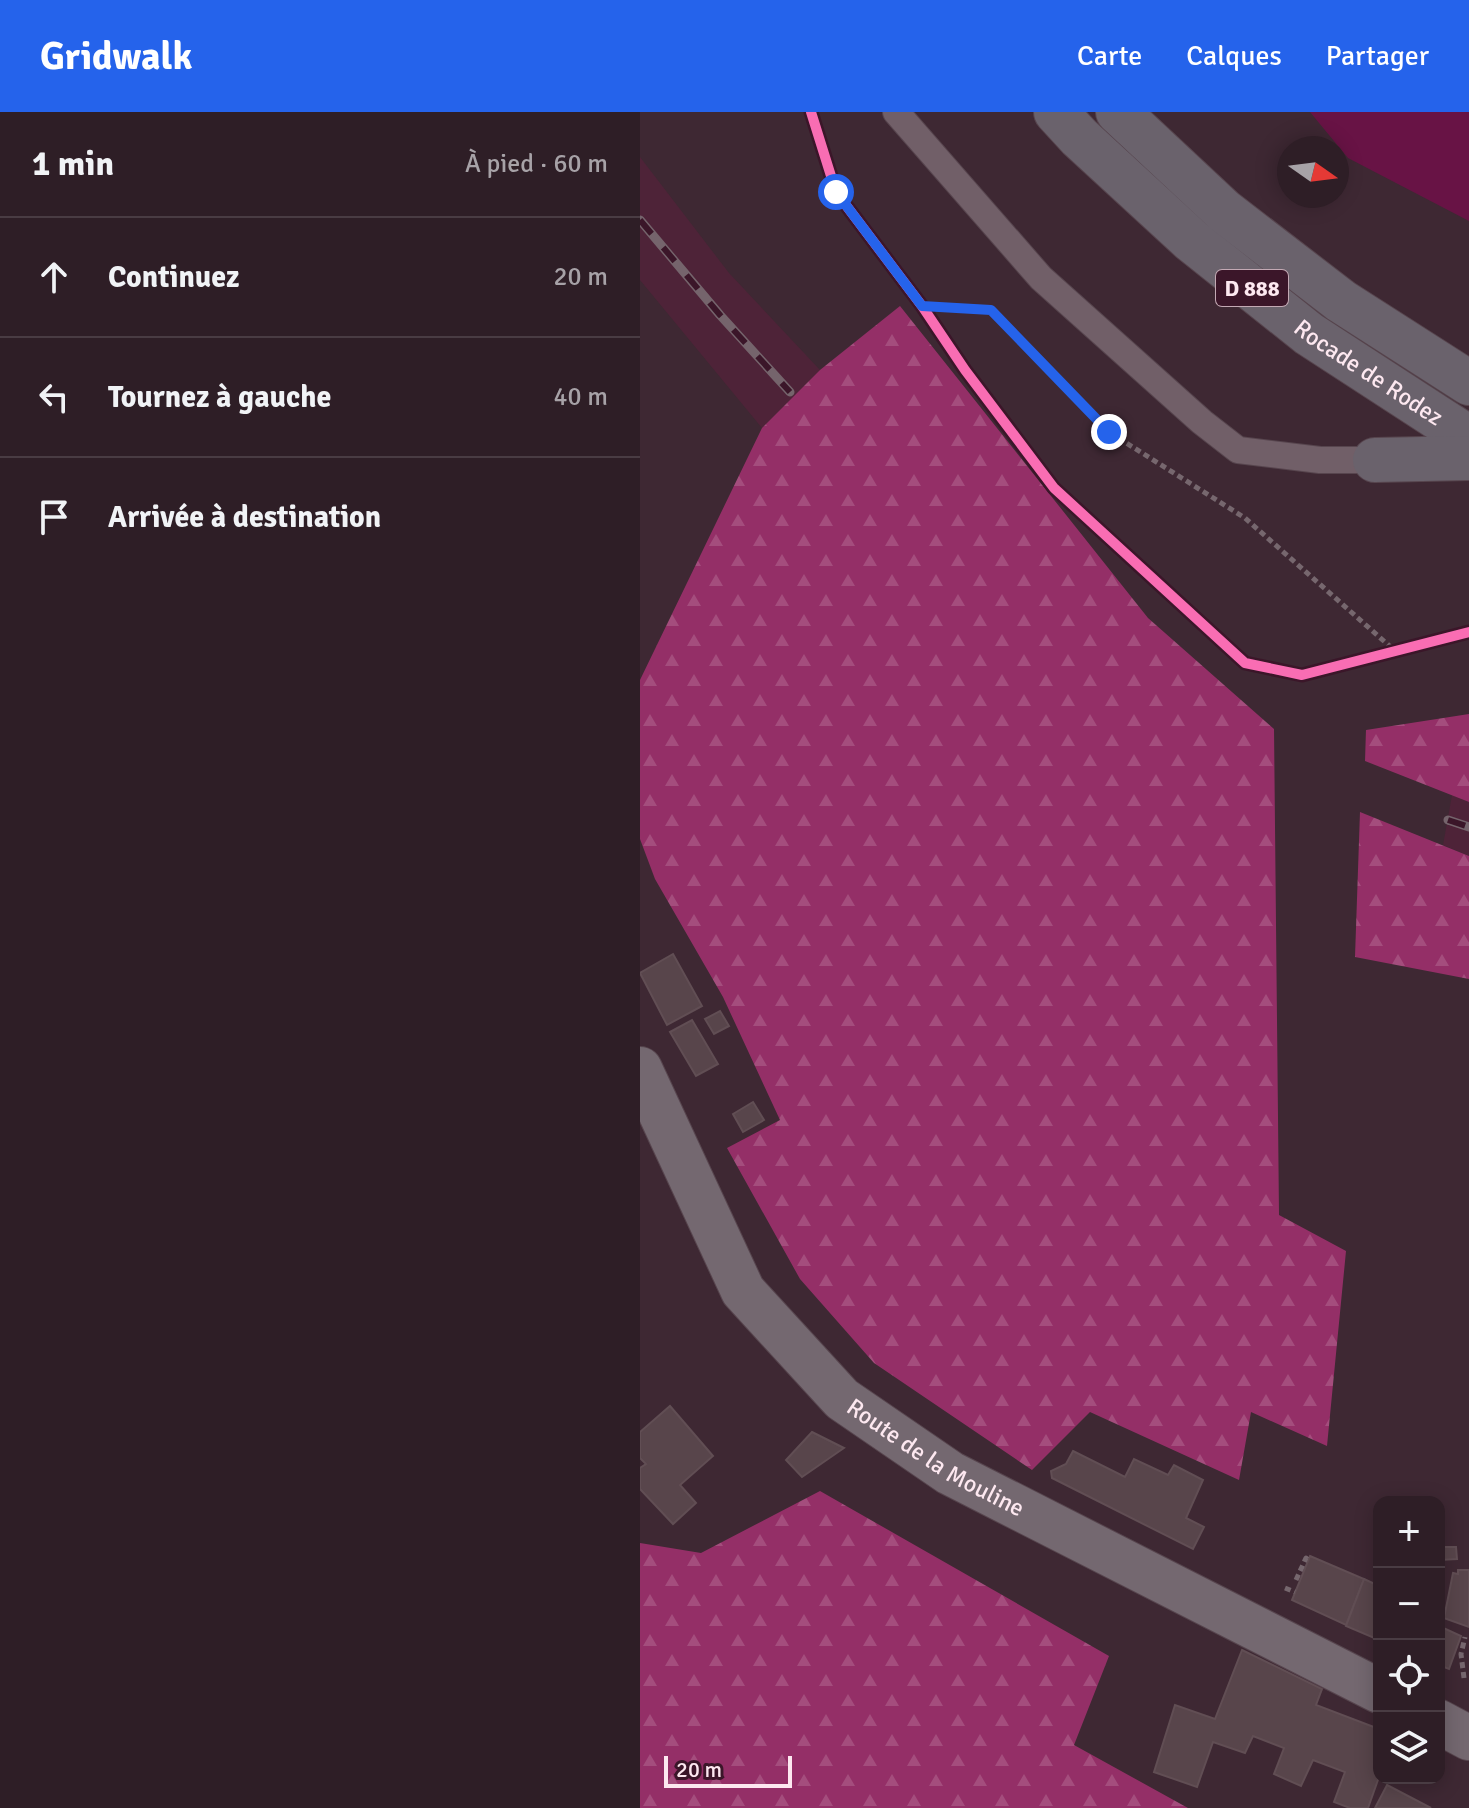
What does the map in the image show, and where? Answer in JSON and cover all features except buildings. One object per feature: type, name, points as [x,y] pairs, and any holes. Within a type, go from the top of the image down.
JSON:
[{"type":"highway","name":"Rocade de Rodez","points":[[1056,112],[1191,240],[1309,334],[1469,438]]},
{"type":"highway","name":"Rocade de Rodez","points":[[1118,112],[1247,229],[1341,301],[1469,383]]},
{"type":"highway","points":[[1375,460],[1469,458]]},
{"type":"main road","name":"Route de la Mouline","points":[[640,1069],[743,1291],[842,1399],[950,1473],[1373,1688]]},
{"type":"main road","points":[[1445,1725],[1469,1738]]},
{"type":"lane","points":[[896,112],[1041,278],[1202,422],[1238,450],[1320,460],[1375,460]]},
{"type":"path","points":[[913,293],[931,319]]},
{"type":"path","points":[[922,306],[991,310],[1109,432],[1245,518],[1394,650]]},
{"type":"path","points":[[1379,655],[1407,647]]},
{"type":"path","points":[[1296,1580],[1306,1558],[1308,1560]]},
{"type":"path","points":[[1285,1588],[1295,1592]]},
{"type":"path","points":[[1464,1678],[1461,1654],[1465,1637]]},
{"type":"shaded area","points":[[1310,112],[1469,112],[1469,221],[1349,159],[1349,136],[1330,136]]},
{"type":"shaded area","points":[[640,157],[729,273],[820,370],[762,428],[640,280]]},
{"type":"shaded area","points":[[1452,795],[1469,802],[1469,856],[1443,845]]},
{"type":"green space","points":[[900,306],[1148,618],[1274,729],[1279,1215],[1346,1251],[1327,1446],[1251,1412],[1239,1480],[1090,1412],[1032,1470],[874,1363],[800,1279],[727,1148],[780,1120],[723,997],[655,879],[640,839],[640,680],[762,428],[820,370]]},
{"type":"green space","points":[[1469,714],[1469,802],[1365,761],[1366,730]]},
{"type":"green space","points":[[1360,812],[1469,856],[1469,979],[1355,957]]},
{"type":"green space","points":[[820,1491],[1109,1656],[1074,1745],[1188,1808],[640,1808],[640,1543],[701,1553]]},
{"type":"railway","points":[[640,220],[790,392]]},
{"type":"railway","points":[[1448,820],[1469,827]]},
{"type":"cycle path","points":[[811,112],[836,192],[1054,488],[1245,663],[1302,675],[1469,632]]},
{"type":"route","points":[[836,192],[922,306],[991,310],[1109,432]]}]
